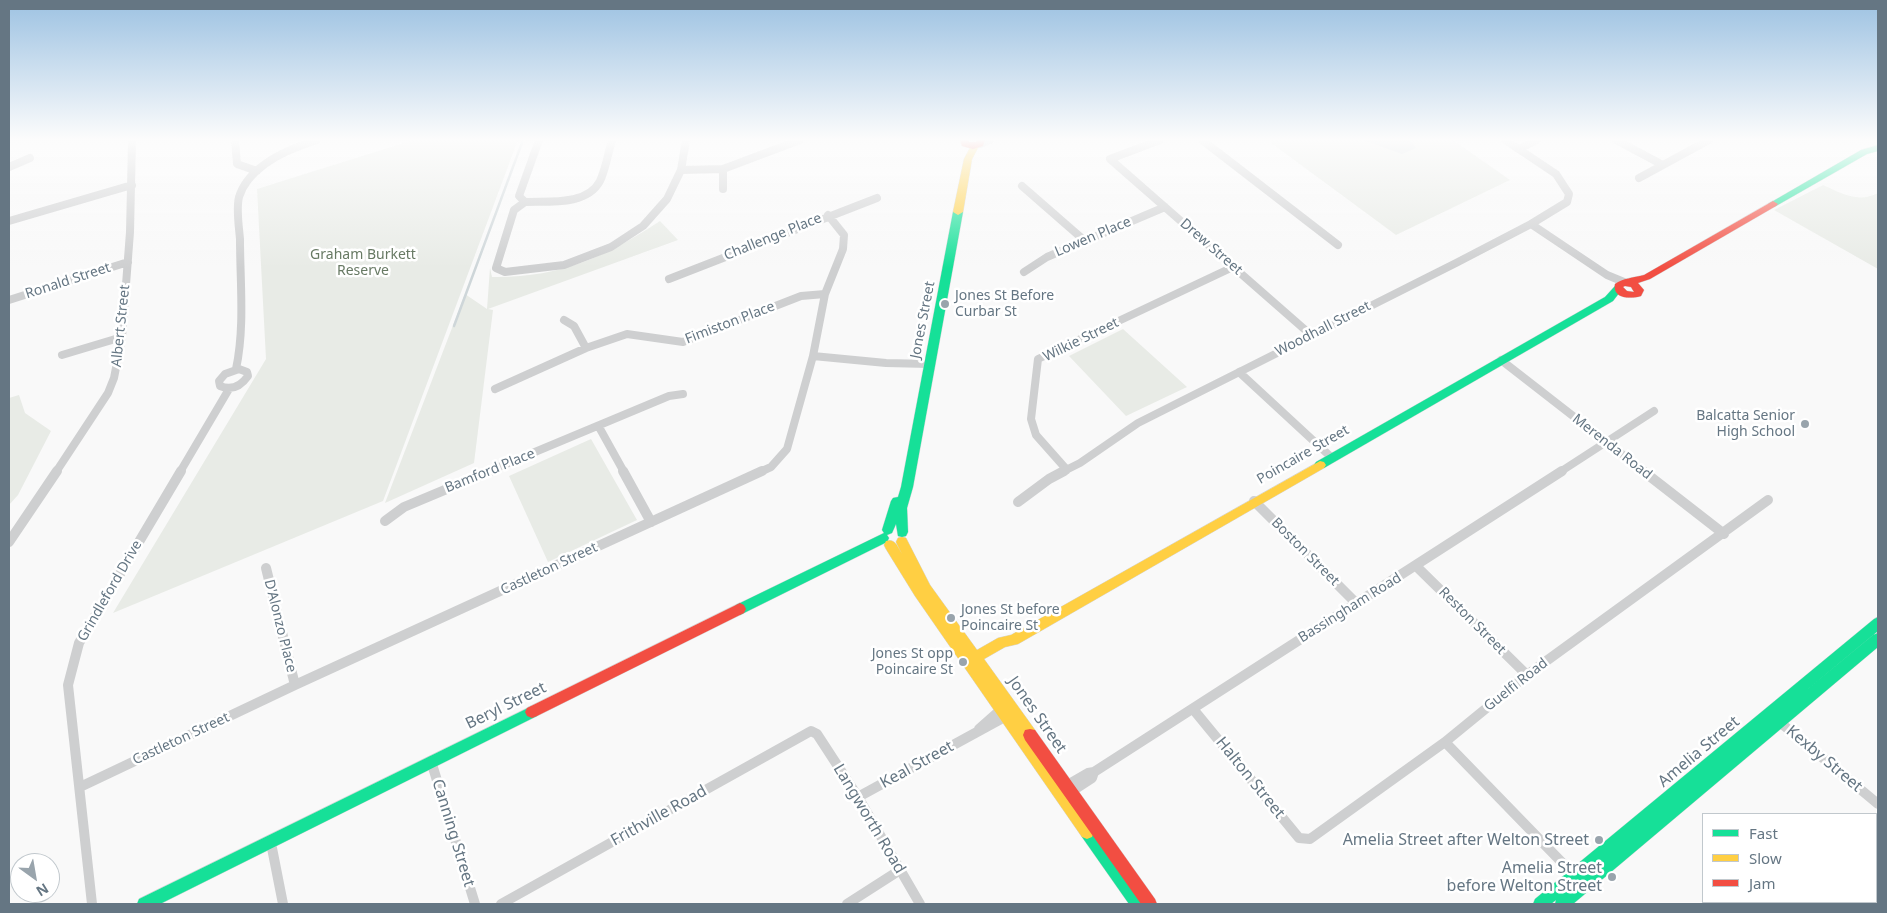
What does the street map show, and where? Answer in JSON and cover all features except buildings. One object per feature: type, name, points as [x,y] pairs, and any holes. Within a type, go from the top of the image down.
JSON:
[{"type":"street","points":[[236,370],[242,344],[240,198],[246,183]]},
{"type":"street","points":[[523,183],[518,196],[525,202]]},
{"type":"street","points":[[598,183],[582,195],[567,200],[525,202],[514,210],[496,268],[505,272],[564,266],[611,247],[643,226],[667,199],[674,183]]},
{"type":"street","points":[[722,183],[722,189]]},
{"type":"street","name":"Jones Street","points":[[963,183],[926,366],[887,538],[919,592],[974,662]]},
{"type":"street","name":"Drew Street","points":[[1137,183],[1311,335]]},
{"type":"street","points":[[1257,183],[1338,245]]},
{"type":"street","name":"Woodhall Street","points":[[1018,502],[1050,479],[1067,470],[1138,423],[1531,224],[1567,202],[1570,194],[1562,183]]},
{"type":"street","name":"Poincaire Street","points":[[974,662],[1003,642],[1013,640],[1254,500],[1811,183]]},
{"type":"street","points":[[9,221],[132,185]]},
{"type":"street","name":"Albert Street","points":[[9,542],[108,393],[118,368],[128,262],[132,185]]},
{"type":"street","points":[[1022,186],[1085,241]]},
{"type":"street","name":"Challenge Place","points":[[669,279],[877,198]]},
{"type":"street","name":"Lowen Place","points":[[1024,272],[1047,257],[1164,207]]},
{"type":"street","name":"Castleton Street","points":[[80,787],[295,685],[771,467],[787,448],[813,356],[825,294],[843,249],[844,235],[828,216]]},
{"type":"street","points":[[1531,224],[1626,288]]},
{"type":"street","name":"Ronald Street","points":[[9,300],[128,262]]},
{"type":"street","name":"Wilkie Street","points":[[1067,470],[1036,435],[1031,420],[1038,359],[1233,267]]},
{"type":"street","name":"Fimiston Place","points":[[495,389],[586,348],[628,334],[648,336],[666,342],[683,342],[801,296],[825,294]]},
{"type":"street","points":[[564,320],[574,326],[586,348]]},
{"type":"street","points":[[62,355],[122,337]]},
{"type":"street","points":[[813,356],[886,363],[892,366],[926,366]]},
{"type":"street","name":"Merenda Road","points":[[1501,360],[1724,534]]},
{"type":"street","name":"Jones Street","points":[[926,366],[907,488],[901,508],[902,537],[926,589],[974,662],[1065,791],[1150,904]]},
{"type":"street","points":[[236,370],[244,370],[248,376],[242,384],[229,389],[223,388],[219,381],[225,374],[236,370]]},
{"type":"street","points":[[1239,372],[1330,457]]},
{"type":"street","name":"Grindleford Drive","points":[[92,904],[68,685],[79,643],[229,389]]},
{"type":"street","name":"Bamford Place","points":[[385,521],[404,507],[669,396],[683,394]]},
{"type":"street","name":"Bassingham Road","points":[[1065,791],[1092,778],[1094,772],[1654,411]]},
{"type":"street","points":[[598,427],[651,522]]},
{"type":"street","name":"Boston Street","points":[[1254,500],[1356,603]]},
{"type":"street","name":"Guelfi Road","points":[[1310,839],[1445,742],[1527,675],[1724,534],[1768,500]]},
{"type":"street","points":[[897,529],[902,537],[887,538],[897,529]]},
{"type":"street","name":"Beryl Street","points":[[144,904],[887,538]]},
{"type":"street","name":"Reston Street","points":[[1416,566],[1527,675]]},
{"type":"street","name":"D'Alonzo Place","points":[[266,568],[295,685]]},
{"type":"street","name":"Amelia Street","points":[[1540,904],[1878,623]]},
{"type":"street","name":"Amelia Street","points":[[1562,904],[1878,639]]},
{"type":"street","name":"Halton Street","points":[[1193,709],[1300,838],[1310,839]]},
{"type":"street","name":"Keal Street","points":[[858,797],[975,733],[1008,710]]},
{"type":"street","name":"Kexby Street","points":[[1770,714],[1878,804]]},
{"type":"street","name":"Frithville Road","points":[[501,904],[801,736],[811,731],[818,734]]},
{"type":"street","name":"Langworth Road","points":[[818,734],[858,797],[920,904]]},
{"type":"street","points":[[1445,742],[1583,886]]},
{"type":"street","name":"Canning Street","points":[[431,761],[475,904]]},
{"type":"street","name":"Jones Street","points":[[1065,791],[1138,904]]},
{"type":"street","points":[[271,843],[283,904]]},
{"type":"street","points":[[847,904],[900,870]]},
{"type":"green space","name":"Graham Burkett Reserve","points":[[277,183],[502,183],[383,501],[113,613],[266,359],[257,189]]},
{"type":"green space","points":[[1325,183],[1505,183],[1396,235]]},
{"type":"green space","points":[[1823,185],[1850,196],[1864,197],[1878,193],[1878,269],[1774,210]]},
{"type":"green space","points":[[660,221],[678,240],[488,309],[493,310],[474,463],[385,503],[465,294],[487,309],[490,268],[492,277],[539,274],[561,269],[601,255]]},
{"type":"green space","points":[[1123,329],[1187,387],[1126,416],[1069,356]]},
{"type":"green space","points":[[19,395],[25,413],[51,431],[18,495],[9,505],[9,398]]},
{"type":"green space","points":[[591,439],[637,520],[548,562],[509,476]]},
{"type":"waterway","points":[[454,326],[507,183]]},
{"type":"traffic: fast","points":[[1773,204],[1810,183]]},
{"type":"traffic: fast","points":[[902,532],[901,508],[907,487],[958,212]]},
{"type":"traffic: fast","points":[[1320,465],[1609,299],[1618,288]]},
{"type":"traffic: fast","points":[[888,530],[897,501]]},
{"type":"traffic: fast","points":[[740,609],[883,538]]},
{"type":"traffic: fast","points":[[1540,904],[1878,623]]},
{"type":"traffic: fast","points":[[1562,904],[1878,639]]},
{"type":"traffic: fast","points":[[144,904],[532,712]]},
{"type":"traffic: fast","points":[[1087,832],[1138,904]]},
{"type":"traffic: slow","points":[[958,212],[964,183]]},
{"type":"traffic: slow","points":[[969,661],[1003,642],[1013,640],[1320,465]]},
{"type":"traffic: slow","points":[[902,542],[926,589],[1030,735]]},
{"type":"traffic: slow","points":[[890,545],[919,592],[1087,832]]},
{"type":"traffic: jam","points":[[1628,283],[1647,277],[1773,204]]},
{"type":"traffic: jam","points":[[1624,282],[1634,285],[1639,290],[1638,294],[1629,295],[1623,293],[1618,286],[1624,282]]},
{"type":"traffic: jam","points":[[532,712],[740,609]]},
{"type":"traffic: jam","points":[[1030,735],[1150,904]]},
{"type":"place","name":"Jones St Before Curbar St","points":[[945,304]]},
{"type":"place","name":"Balcatta Senior High School","points":[[1805,424]]},
{"type":"place","name":"Jones St before Poincaire St","points":[[951,618]]},
{"type":"place","name":"Jones St opp Poincaire St","points":[[963,662]]},
{"type":"place","name":"Amelia Street after Welton Street","points":[[1599,840]]},
{"type":"place","name":"Amelia Street before Welton Street","points":[[1612,877]]}]
